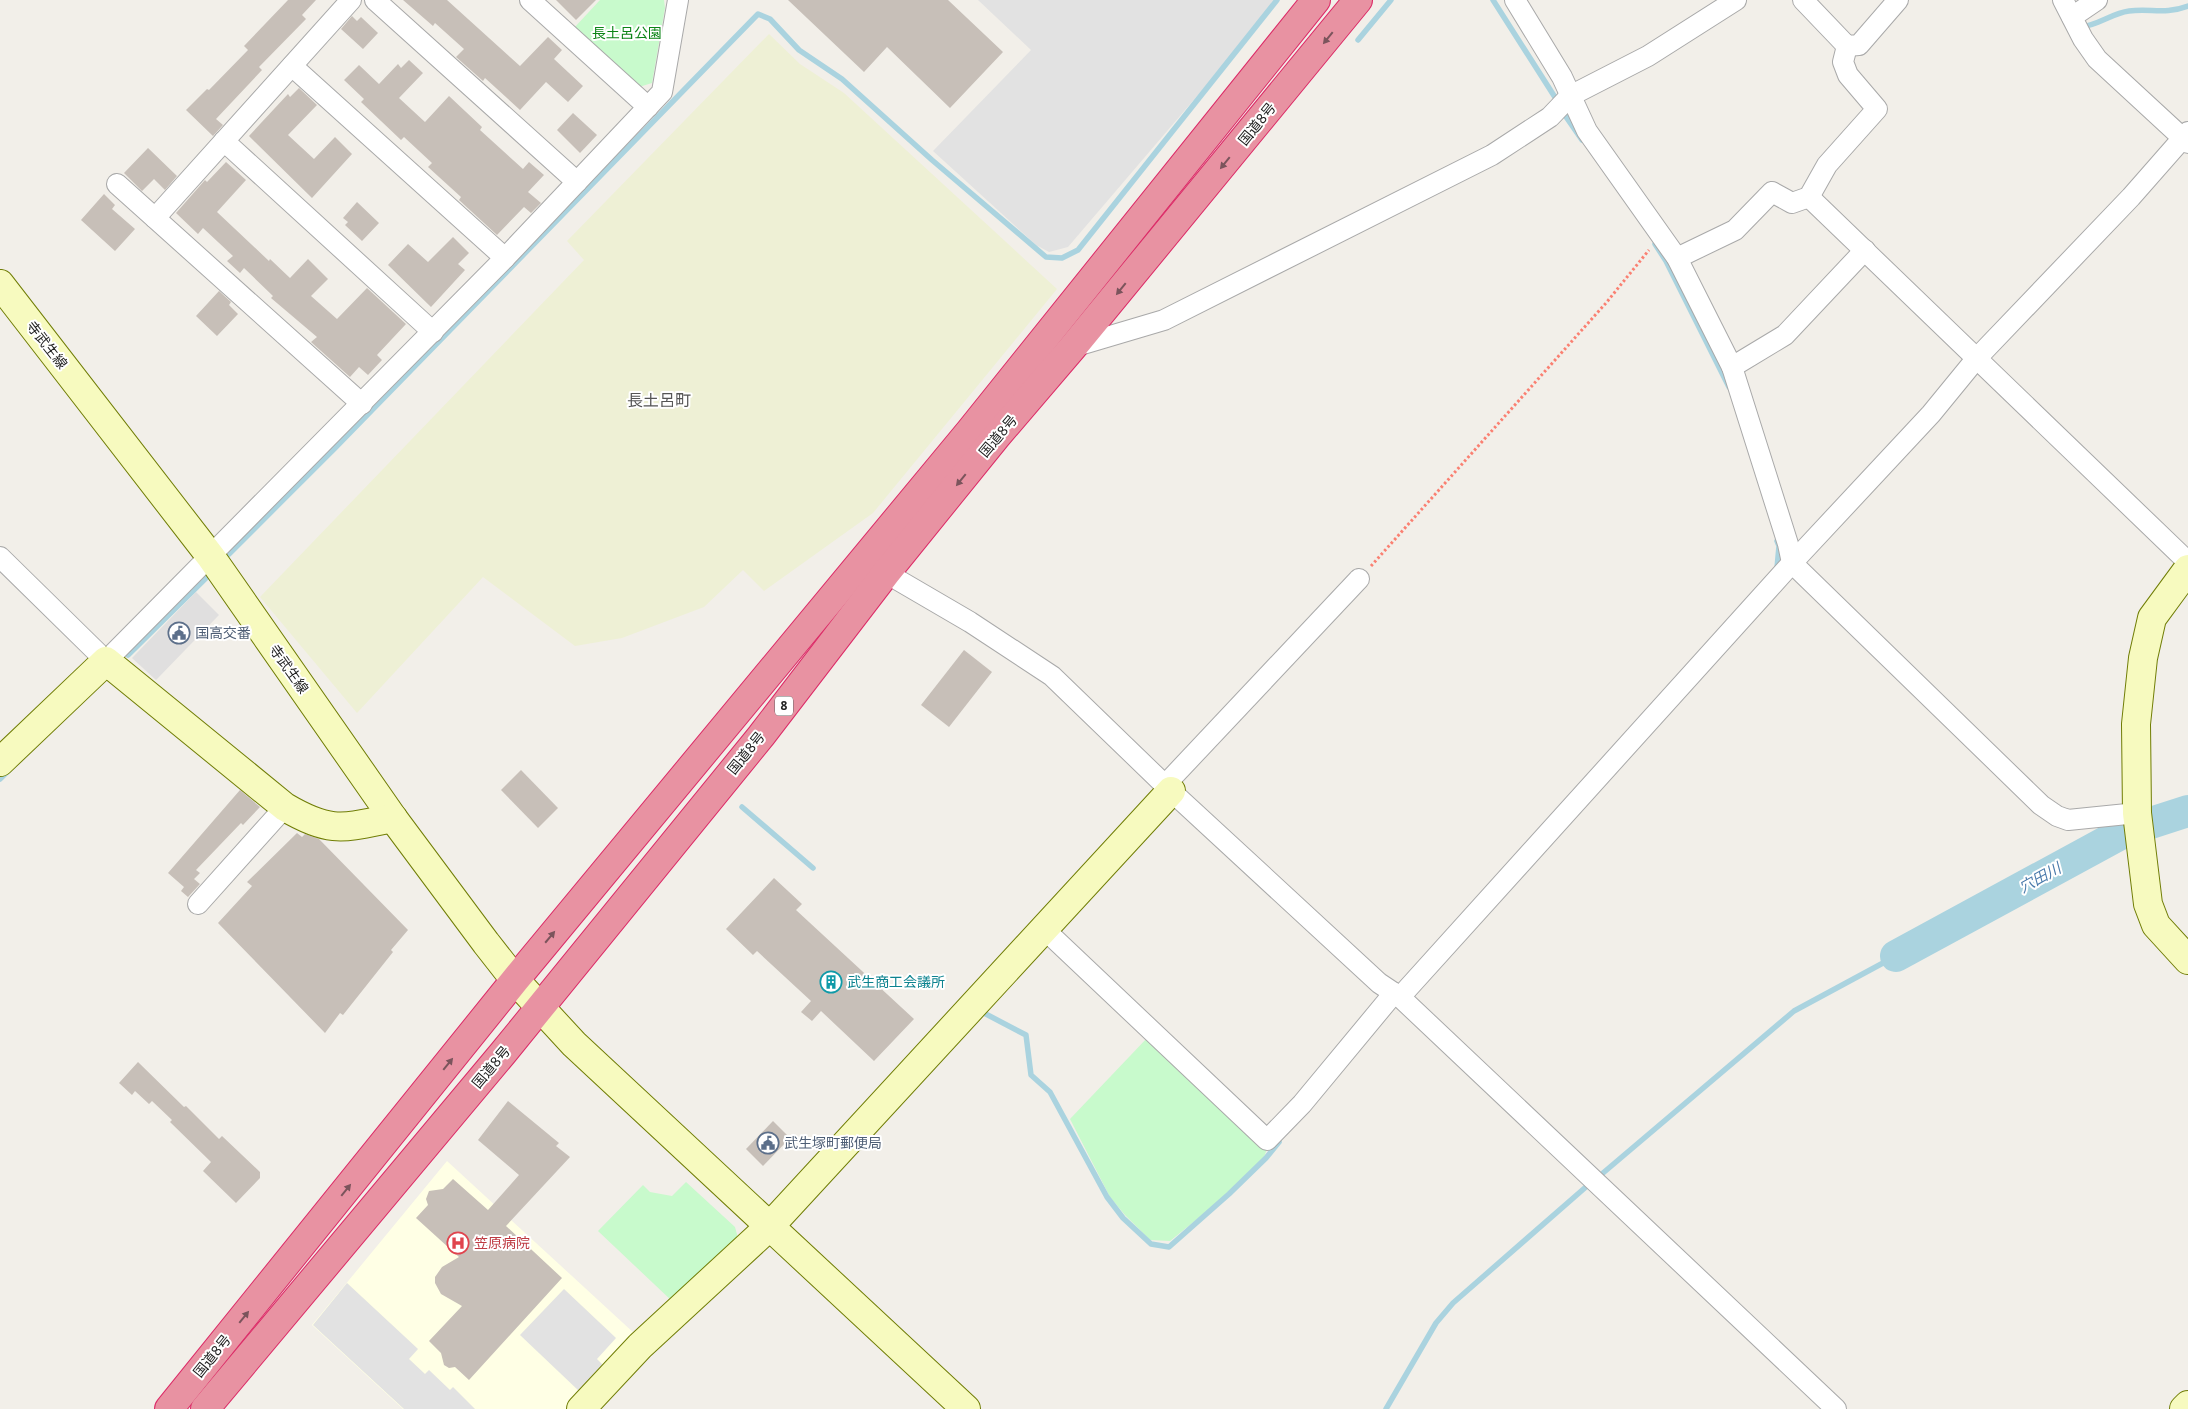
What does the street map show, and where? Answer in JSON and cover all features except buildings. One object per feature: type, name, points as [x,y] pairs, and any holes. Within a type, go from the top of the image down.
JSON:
[{"type":"highway","name":"国道8号","points":[[169,1409],[516,980],[970,431],[1316,0]]},
{"type":"highway","name":"国道8号","points":[[205,1409],[466,1097],[761,736],[886,574],[996,437],[1074,347],[1358,0]]},
{"type":"street","points":[[155,218],[351,0]]},
{"type":"street","points":[[375,0],[577,182]]},
{"type":"street","points":[[530,0],[648,107]]},
{"type":"street","points":[[0,762],[211,557],[505,258],[662,92],[678,0]]},
{"type":"street","points":[[1516,0],[1562,77],[1587,132],[1678,258],[1732,367],[1788,544],[1792,563],[2041,805],[2057,816],[2078,820],[2137,813]]},
{"type":"street","points":[[1074,347],[1164,320],[1492,156],[1550,117],[1570,96],[1648,56],[1736,0]]},
{"type":"street","points":[[1803,0],[1847,46]]},
{"type":"street","points":[[1847,46],[1859,45],[1898,0]]},
{"type":"street","points":[[1044,929],[1267,1140],[1302,1104],[1397,995],[1792,563],[1931,414],[1976,359],[2186,137],[2097,58],[2083,39],[2067,8],[2097,0]]},
{"type":"street","points":[[1678,258],[1736,230],[1772,192],[1792,203],[1808,197],[1827,165],[1877,109],[1848,75],[1843,62],[1847,46]]},
{"type":"street","points":[[292,66],[505,258]]},
{"type":"street","points":[[224,141],[433,332]]},
{"type":"street","points":[[117,184],[362,404]]},
{"type":"street","points":[[1808,197],[2188,562]]},
{"type":"street","points":[[1732,367],[1785,335],[1865,250]]},
{"type":"street","name":"寺武生線","points":[[0,284],[211,557],[393,818],[516,980],[574,1044],[966,1409]]},
{"type":"street","points":[[3,566],[106,661],[285,807],[317,824],[344,828],[393,818]]},
{"type":"street","points":[[2188,569],[2152,618],[2142,658],[2136,724],[2137,813],[2148,904],[2156,925],[2188,960]]},
{"type":"street","points":[[886,574],[970,622],[1052,676],[1168,788],[1379,982],[1397,995],[1836,1409]]},
{"type":"street","points":[[581,1409],[640,1346],[770,1226],[1044,929],[1168,788],[1359,579]]},
{"type":"street","points":[[198,904],[285,807]]},
{"type":"street","points":[[2184,1409],[2188,1405]]},
{"type":"path","points":[[1359,579],[1606,303],[1662,234]]},
{"type":"shaded area","points":[[978,0],[1279,0],[1068,247],[1049,252],[1036,245],[933,151],[1031,50]]},
{"type":"shaded area","points":[[769,34],[800,64],[844,93],[1057,289],[873,513],[764,591],[743,570],[704,607],[622,638],[575,646],[483,577],[357,713],[260,597],[584,260],[567,241]]},
{"type":"shaded area","points":[[196,592],[219,615],[156,680],[132,658]]},
{"type":"shaded area","name":"笠原病院","points":[[447,1161],[635,1334],[566,1409],[403,1409],[312,1325]]},
{"type":"shaded area","points":[[347,1283],[418,1349],[409,1359],[425,1374],[429,1370],[450,1390],[453,1387],[475,1409],[404,1409],[313,1325]]},
{"type":"shaded area","points":[[564,1289],[616,1338],[597,1359],[603,1365],[579,1391],[520,1335]]},
{"type":"green space","name":"長土呂公園","points":[[600,0],[664,0],[665,8],[652,83],[639,87],[574,28]]},
{"type":"green space","points":[[1149,1036],[1267,1149],[1264,1157],[1217,1203],[1170,1241],[1150,1240],[1110,1197],[1070,1119]]},
{"type":"green space","points":[[686,1182],[735,1227],[738,1238],[672,1301],[598,1231],[643,1185],[650,1192],[672,1196]]},
{"type":"waterway","points":[[229,554],[335,448],[758,14],[770,19],[799,50],[842,79],[932,160],[1046,257],[1062,258],[1078,250],[1277,0]]},
{"type":"waterway","points":[[1358,40],[1391,0]]},
{"type":"waterway","points":[[1493,0],[1558,102]]},
{"type":"waterway","points":[[2080,27],[2123,12],[2137,10],[2165,11],[2188,6]]},
{"type":"waterway","points":[[1562,111],[1582,140]]},
{"type":"waterway","points":[[1655,244],[1666,261],[1729,387]]},
{"type":"waterway","points":[[1777,541],[1779,546],[1777,568]]},
{"type":"waterway","points":[[128,655],[206,578]]},
{"type":"waterway","points":[[0,779],[9,770]]},
{"type":"waterway","points":[[742,807],[813,868]]},
{"type":"waterway","name":"穴田川","points":[[1896,956],[2126,831],[2188,811]]},
{"type":"waterway","points":[[1603,1173],[1794,1011],[1896,956]]},
{"type":"waterway","points":[[982,1012],[1026,1035],[1031,1075],[1050,1092],[1107,1197],[1123,1218],[1151,1244],[1169,1247],[1229,1194],[1266,1158],[1279,1142]]},
{"type":"waterway","points":[[1386,1409],[1436,1323],[1453,1303],[1587,1186]]},
{"type":"place","name":"国高交番","points":[[179,633]]},
{"type":"place","name":"武生商工会議所","points":[[831,982]]},
{"type":"place","name":"武生塚町郵便局","points":[[768,1143]]},
{"type":"place","name":"笠原病院","points":[[458,1243]]},
{"type":"district","name":"長土呂町","points":[[659,400]]}]
